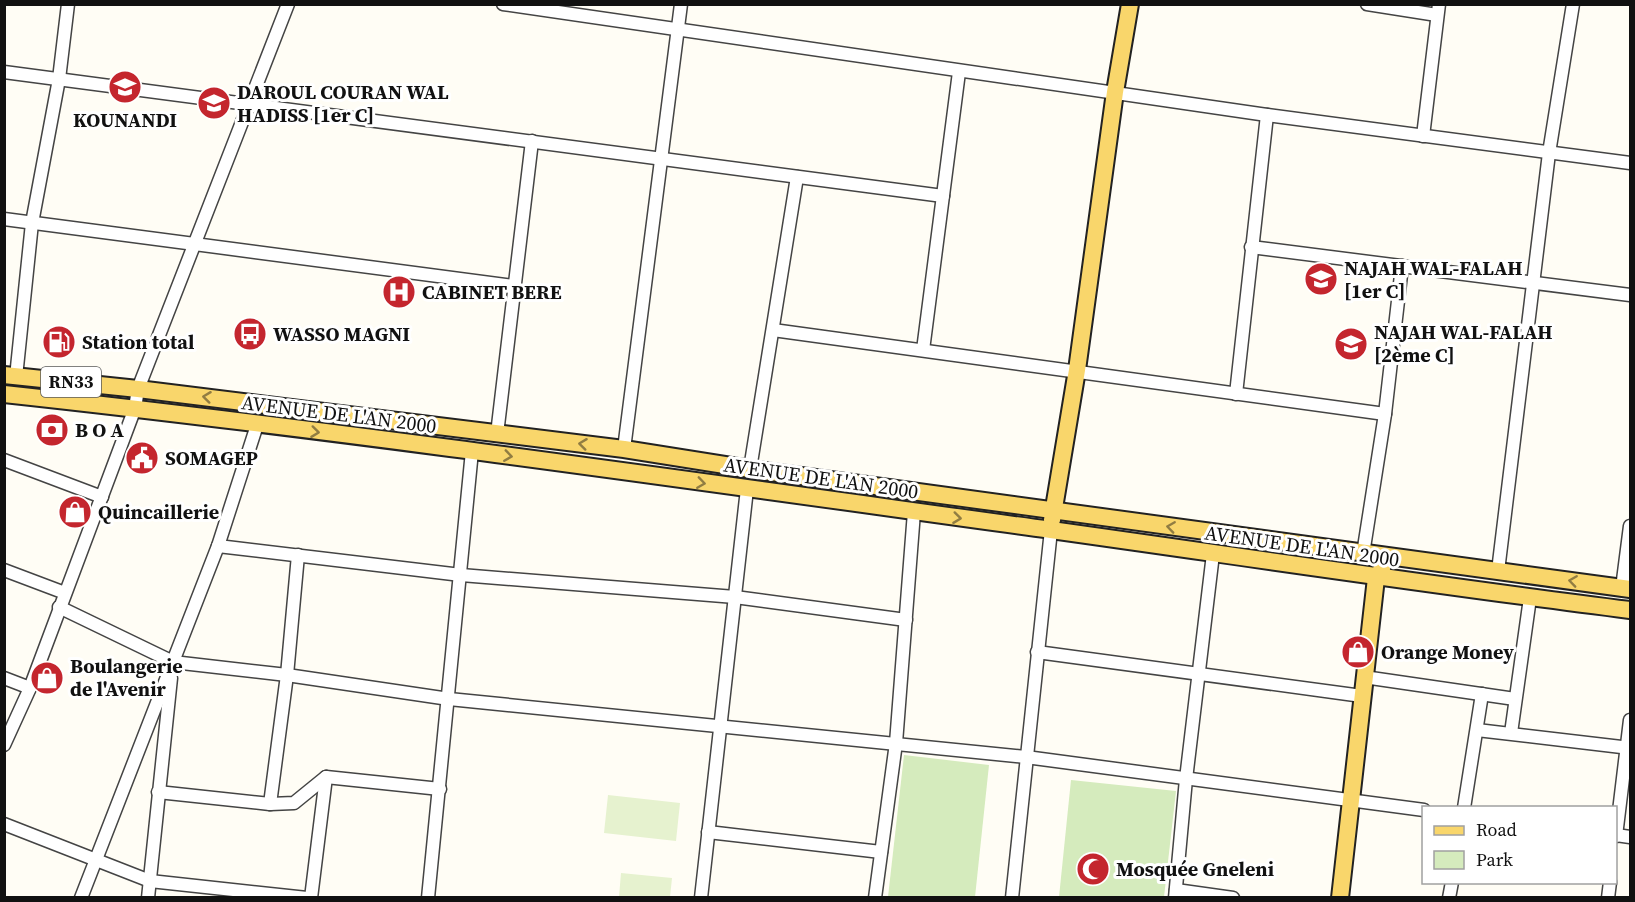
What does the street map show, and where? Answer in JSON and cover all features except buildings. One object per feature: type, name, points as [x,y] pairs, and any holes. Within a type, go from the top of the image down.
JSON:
[{"type":"main road","points":[[1052,530],[1053,511],[1077,370],[1115,92],[1130,4]]},
{"type":"main road","name":"AVENUE DE L'AN 2000","points":[[10,376],[138,388],[624,448],[750,469],[1626,588]]},
{"type":"main road","name":"AVENUE DE L'AN 2000","points":[[4,394],[135,408],[472,451],[1052,530],[1376,578],[1630,610]]},
{"type":"main road","points":[[1340,897],[1353,800],[1376,578],[1391,557]]},
{"type":"street","points":[[10,376],[32,223],[59,79],[68,4]]},
{"type":"street","points":[[4,745],[30,688],[135,408],[138,388],[193,244],[251,104],[288,4]]},
{"type":"street","points":[[503,4],[678,28],[959,72],[1630,163]]},
{"type":"street","points":[[624,448],[681,4]]},
{"type":"street","points":[[1367,4],[1438,10],[1423,136]]},
{"type":"street","points":[[1498,571],[1549,153],[1573,4]]},
{"type":"street","points":[[4,72],[943,196]]},
{"type":"street","points":[[923,350],[959,72]]},
{"type":"street","points":[[1236,393],[1267,115]]},
{"type":"street","points":[[497,434],[532,141]]},
{"type":"street","points":[[750,469],[797,177]]},
{"type":"street","points":[[4,219],[514,286]]},
{"type":"street","points":[[1251,247],[1630,295]]},
{"type":"street","points":[[1364,554],[1385,414],[1402,266]]},
{"type":"street","points":[[772,330],[1385,414]]},
{"type":"street","points":[[81,897],[218,546],[257,425]]},
{"type":"street","points":[[428,897],[472,451]]},
{"type":"street","points":[[4,460],[102,497]]},
{"type":"street","points":[[701,897],[747,489]]},
{"type":"street","points":[[874,897],[896,743],[914,512]]},
{"type":"street","points":[[1626,588],[1630,526]]},
{"type":"street","points":[[1012,897],[1052,530]]},
{"type":"street","points":[[218,546],[461,575],[735,597],[906,620]]},
{"type":"street","points":[[1213,554],[1186,779],[1176,894],[1233,897]]},
{"type":"street","points":[[270,804],[287,675],[298,555]]},
{"type":"street","points":[[4,570],[65,593]]},
{"type":"street","points":[[1511,733],[1530,598]]},
{"type":"street","points":[[59,607],[173,662],[287,675],[449,699],[1026,757],[1422,810]]},
{"type":"street","points":[[1037,652],[1200,672],[1362,696]]},
{"type":"street","points":[[148,897],[173,662]]},
{"type":"street","points":[[1364,677],[1515,699]]},
{"type":"street","points":[[4,678],[30,688]]},
{"type":"street","points":[[1464,806],[1482,694]]},
{"type":"street","points":[[1617,828],[1629,748],[1630,720]]},
{"type":"street","points":[[1477,730],[1629,748]]},
{"type":"street","points":[[158,792],[270,804],[294,803],[326,777],[440,789]]},
{"type":"street","points":[[4,824],[150,881],[309,897],[326,777]]},
{"type":"street","points":[[708,832],[881,852]]},
{"type":"green space","points":[[904,755],[989,765],[975,897],[888,897]]},
{"type":"green space","points":[[1071,780],[1176,791],[1164,897],[1059,897]]},
{"type":"green space","points":[[608,795],[680,803],[676,841],[604,833]]},
{"type":"green space","points":[[621,873],[672,878],[670,897],[619,897]]},
{"type":"place","name":"KOUNANDI","points":[[125,87]]},
{"type":"place","name":"DAROUL COURAN WAL HADISS [1er C]","points":[[214,103]]},
{"type":"place","name":"NAJAH WAL-FALAH [1er C]","points":[[1321,279]]},
{"type":"place","name":"CABINET BERE","points":[[399,292]]},
{"type":"place","name":"WASSO MAGNI","points":[[250,334]]},
{"type":"place","name":"Station total","points":[[59,342]]},
{"type":"place","name":"NAJAH WAL-FALAH [2ème C]","points":[[1351,344]]},
{"type":"place","name":"B O A","points":[[52,430]]},
{"type":"place","name":"SOMAGEP","points":[[142,458]]},
{"type":"place","name":"Quincaillerie","points":[[75,512]]},
{"type":"place","name":"Orange Money","points":[[1358,652]]},
{"type":"place","name":"Boulangerie de l'Avenir","points":[[47,678]]},
{"type":"place","name":"Mosquée Gneleni","points":[[1093,869]]}]
